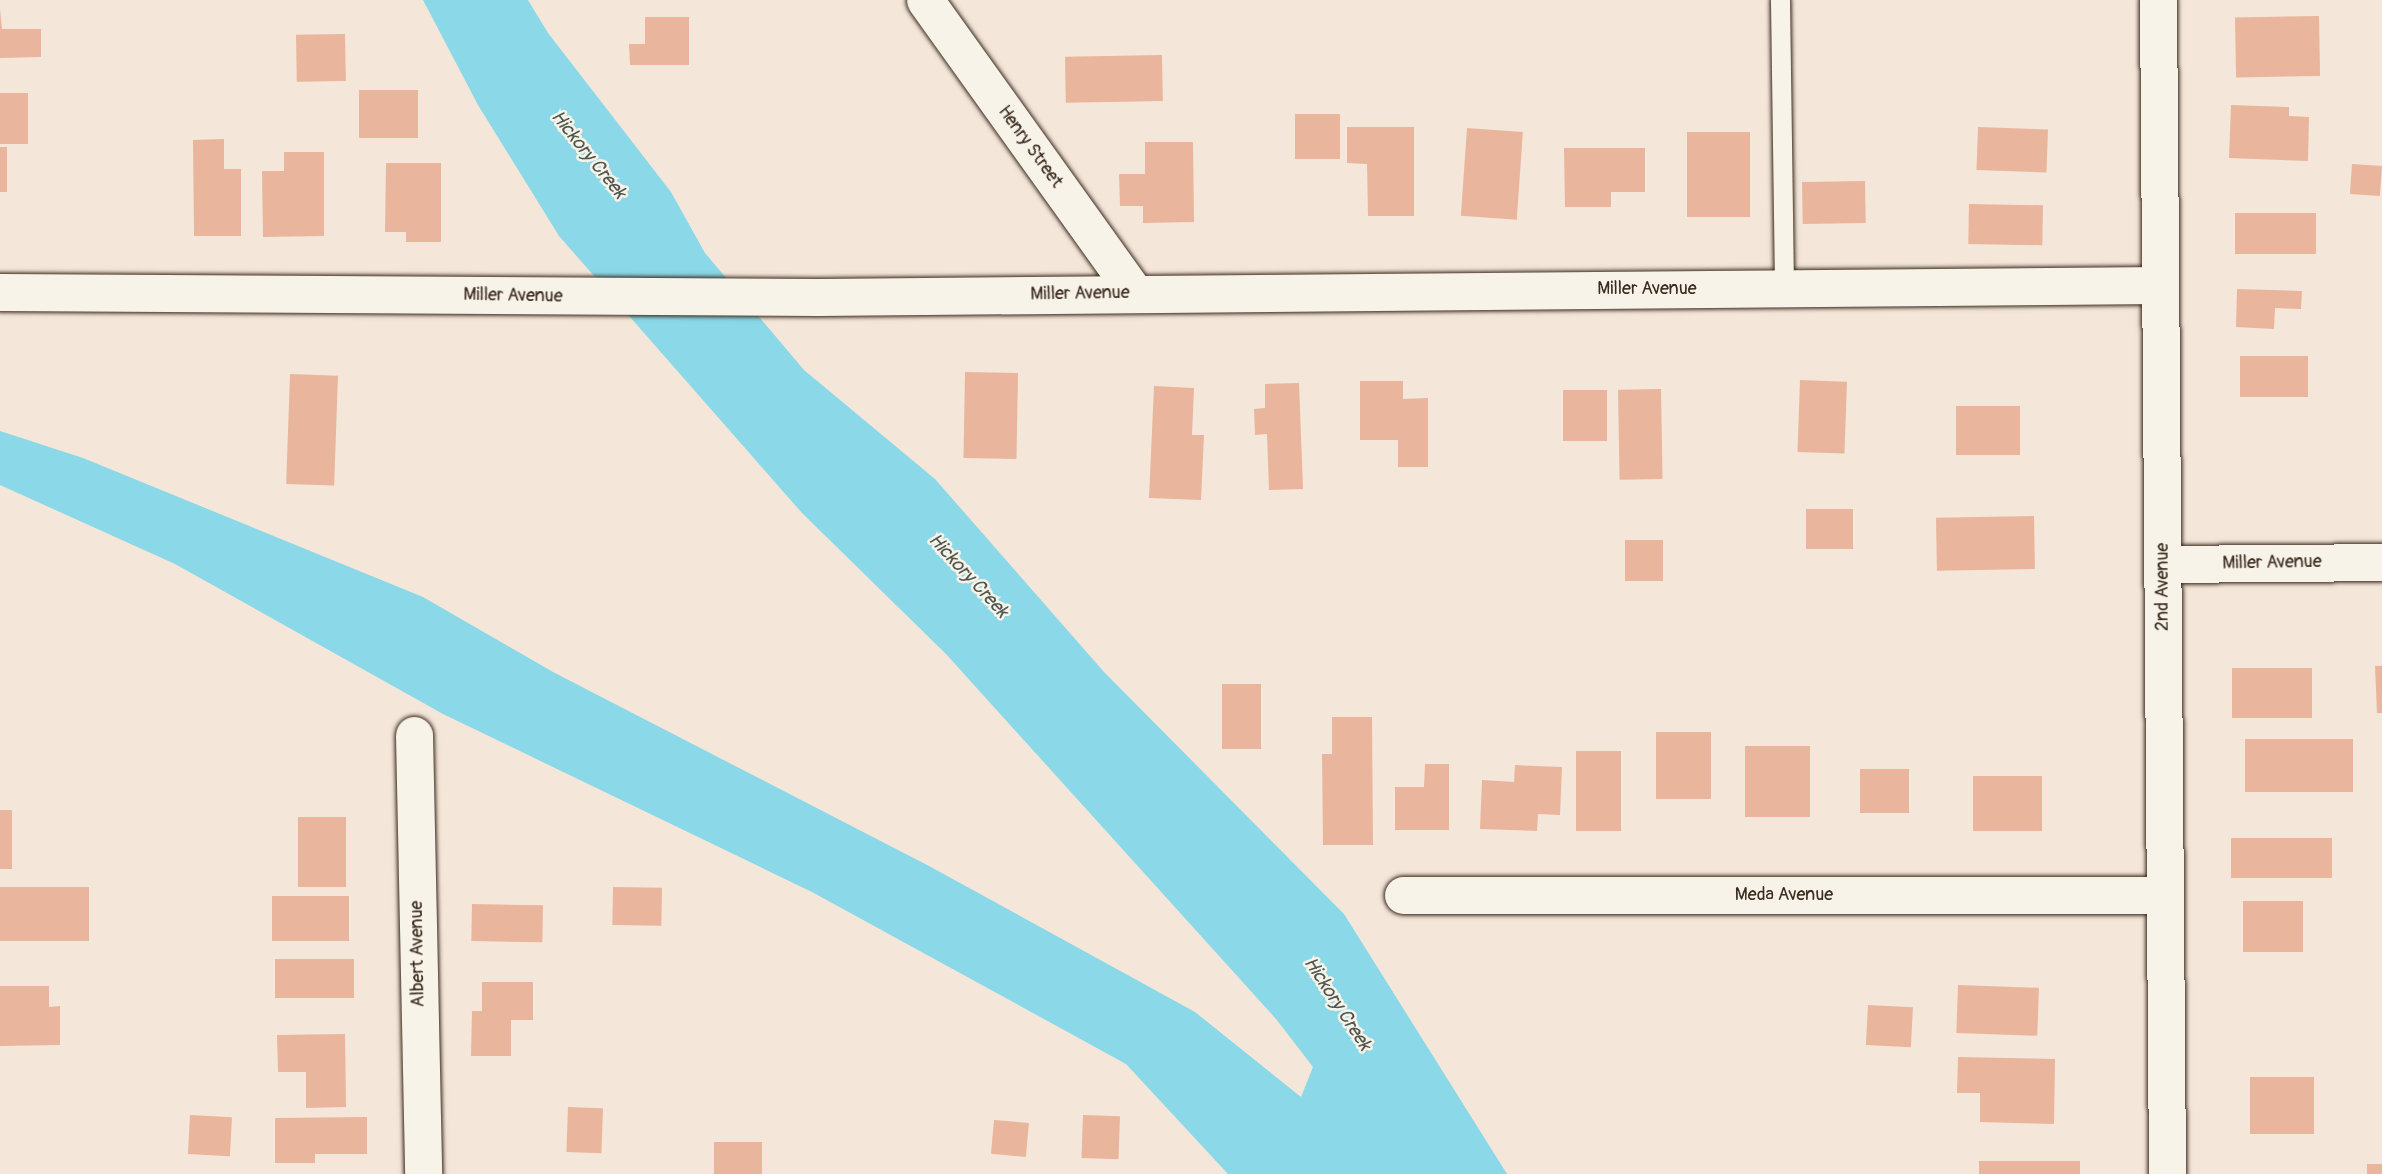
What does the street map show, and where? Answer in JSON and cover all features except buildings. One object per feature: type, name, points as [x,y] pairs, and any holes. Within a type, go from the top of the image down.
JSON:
[{"type":"street","name":"Henry Street","points":[[925,0],[1135,293]]},
{"type":"street","name":"2nd Avenue","points":[[2158,0],[2167,1174]]},
{"type":"street","name":"Miller Avenue","points":[[0,292],[818,297],[2160,285]]},
{"type":"street","name":"Miller Avenue","points":[[2162,564],[2382,562]]},
{"type":"street","name":"Albert Avenue","points":[[414,735],[423,1174]]},
{"type":"street","name":"Meda Avenue","points":[[1403,895],[2165,895]]},
{"type":"lane","points":[[1780,0],[1784,288]]},
{"type":"water","name":"Hickory Creek","points":[[423,0],[528,0],[548,33],[671,192],[705,253],[804,370],[935,479],[1104,672],[1344,914],[1507,1174],[1228,1174],[1126,1064],[812,892],[443,714],[175,564],[0,485],[0,431],[83,458],[423,597],[553,672],[929,866],[1195,1012],[1301,1097],[1313,1067],[1276,1019],[946,654],[802,513],[559,236],[478,105]]}]
